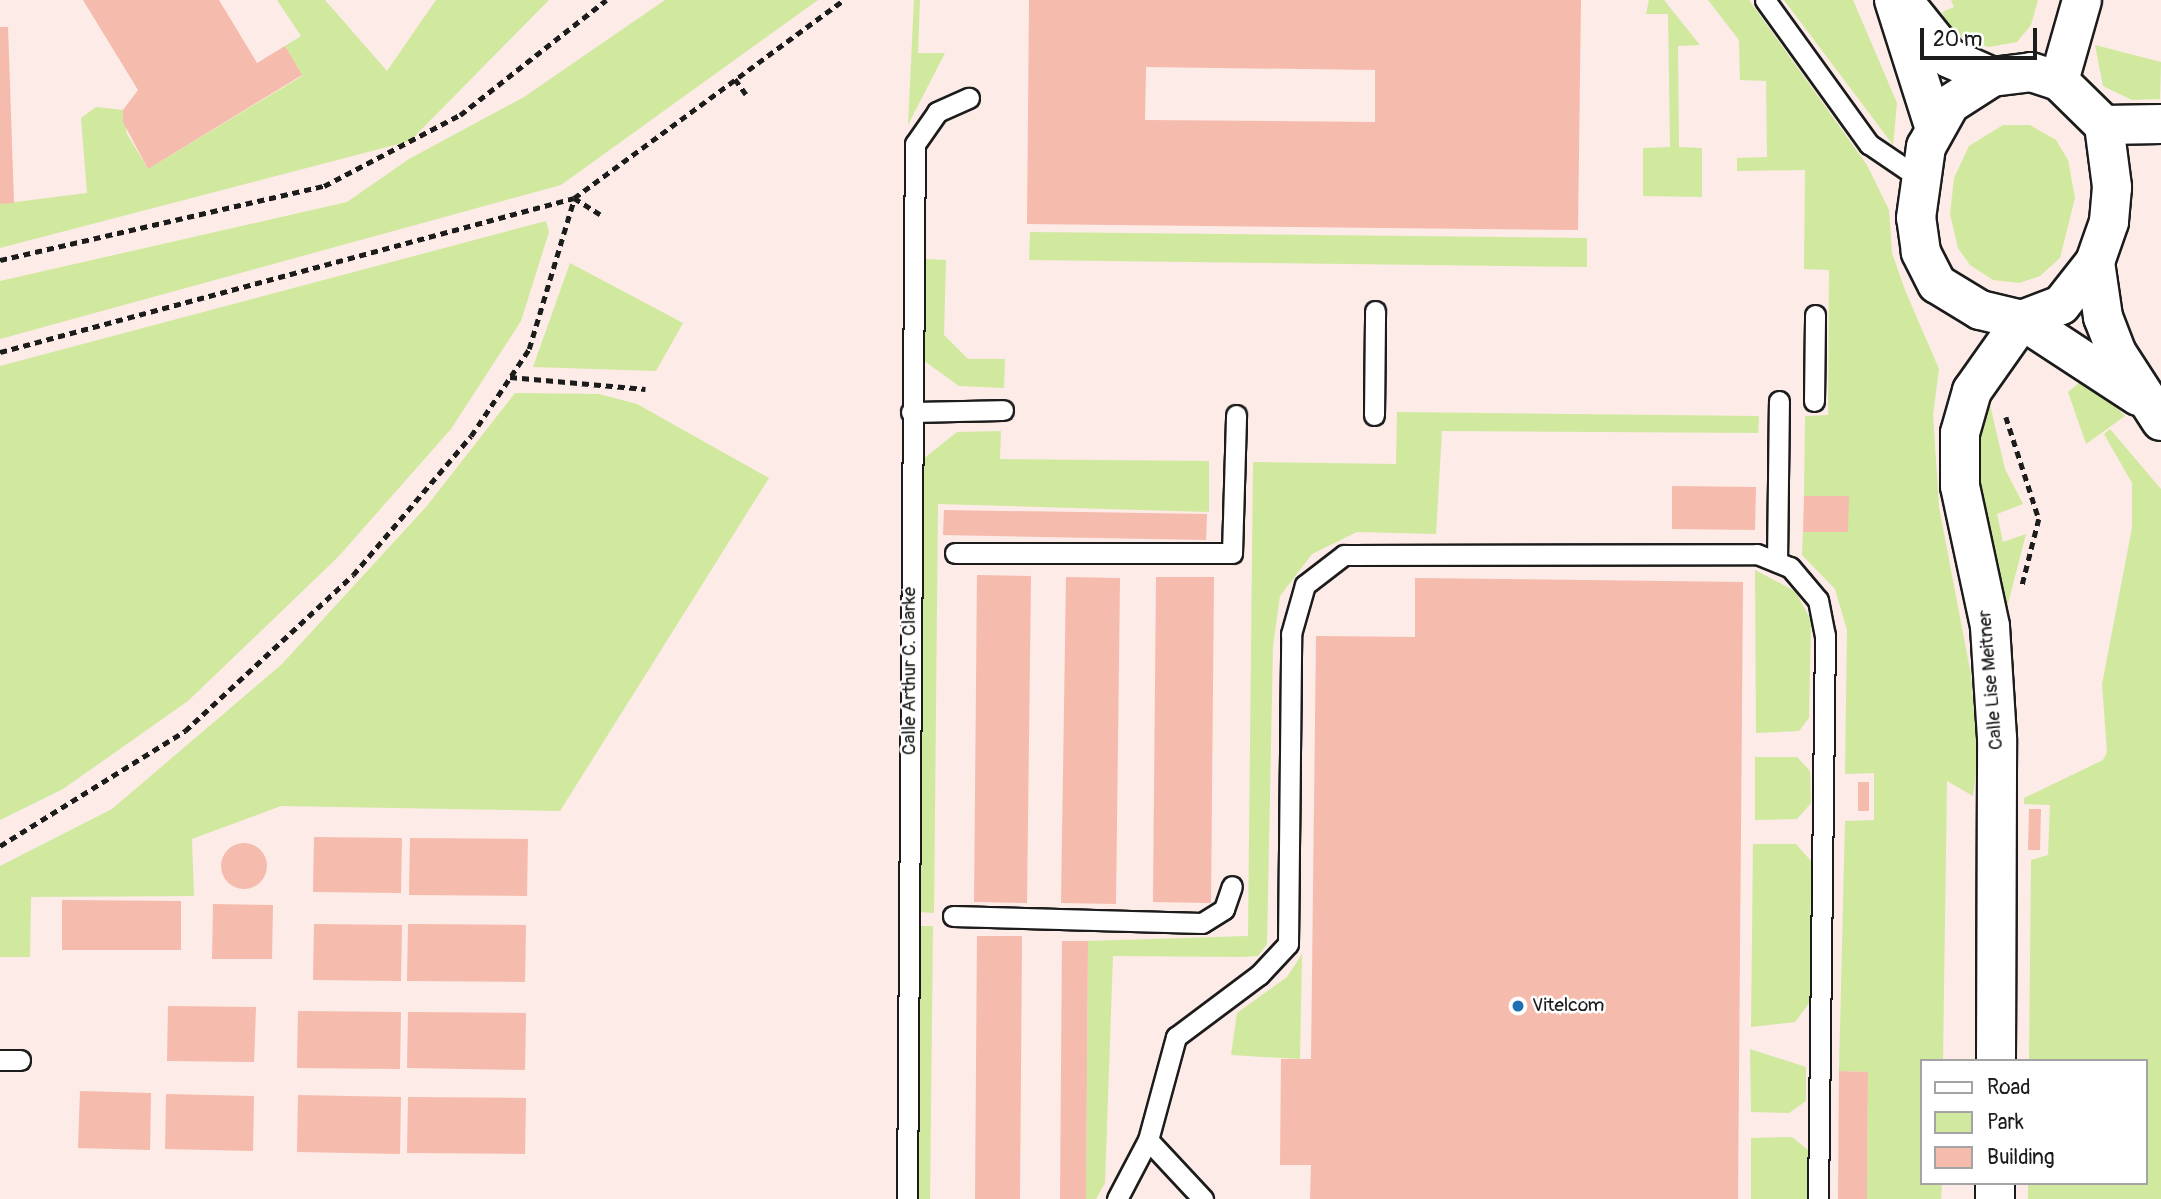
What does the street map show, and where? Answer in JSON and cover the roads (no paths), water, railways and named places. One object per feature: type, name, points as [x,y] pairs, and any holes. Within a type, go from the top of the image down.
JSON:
[{"type":"street","points":[[1894,0],[1934,126]]},
{"type":"street","points":[[1903,0],[1950,58],[1992,77]]},
{"type":"street","points":[[2059,81],[2082,0]]},
{"type":"street","points":[[2022,320],[2061,305],[2095,262],[2109,222],[2112,187],[2104,125],[2059,81],[2031,72],[1992,77],[1950,104],[1934,126],[1919,178],[1921,253],[1937,284],[1980,310],[2022,320],[2152,410]]},
{"type":"street","points":[[2104,125],[2161,124]]},
{"type":"street","points":[[2095,262],[2103,317],[2152,410]]},
{"type":"street","name":"Calle Lise Meitner","points":[[1996,1059],[1996,726],[1990,626],[1960,486],[1960,433],[1972,391],[2022,320]]},
{"type":"lane","points":[[1765,0],[1869,144],[1919,178]]},
{"type":"lane","name":"Calle Arthur C. Clarke","points":[[907,1199],[915,144],[937,112],[969,98]]},
{"type":"lane","points":[[1374,415],[1375,311]]},
{"type":"lane","points":[[1814,401],[1815,315]]},
{"type":"lane","points":[[1777,562],[1779,401]]},
{"type":"lane","points":[[911,412],[1003,410]]},
{"type":"lane","points":[[955,553],[1232,553],[1236,415]]},
{"type":"lane","points":[[1117,1199],[1148,1140],[1176,1037],[1259,975],[1288,944],[1291,634],[1305,585],[1344,555],[1757,554],[1790,566],[1818,600],[1825,635],[1818,1199]]},
{"type":"lane","points":[[953,916],[1202,923],[1224,909],[1232,886]]},
{"type":"lane","points":[[0,1060],[20,1060]]},
{"type":"lane","points":[[1148,1140],[1203,1199]]},
{"type":"place","name":"Vitelcom","points":[[1518,1006]]}]
